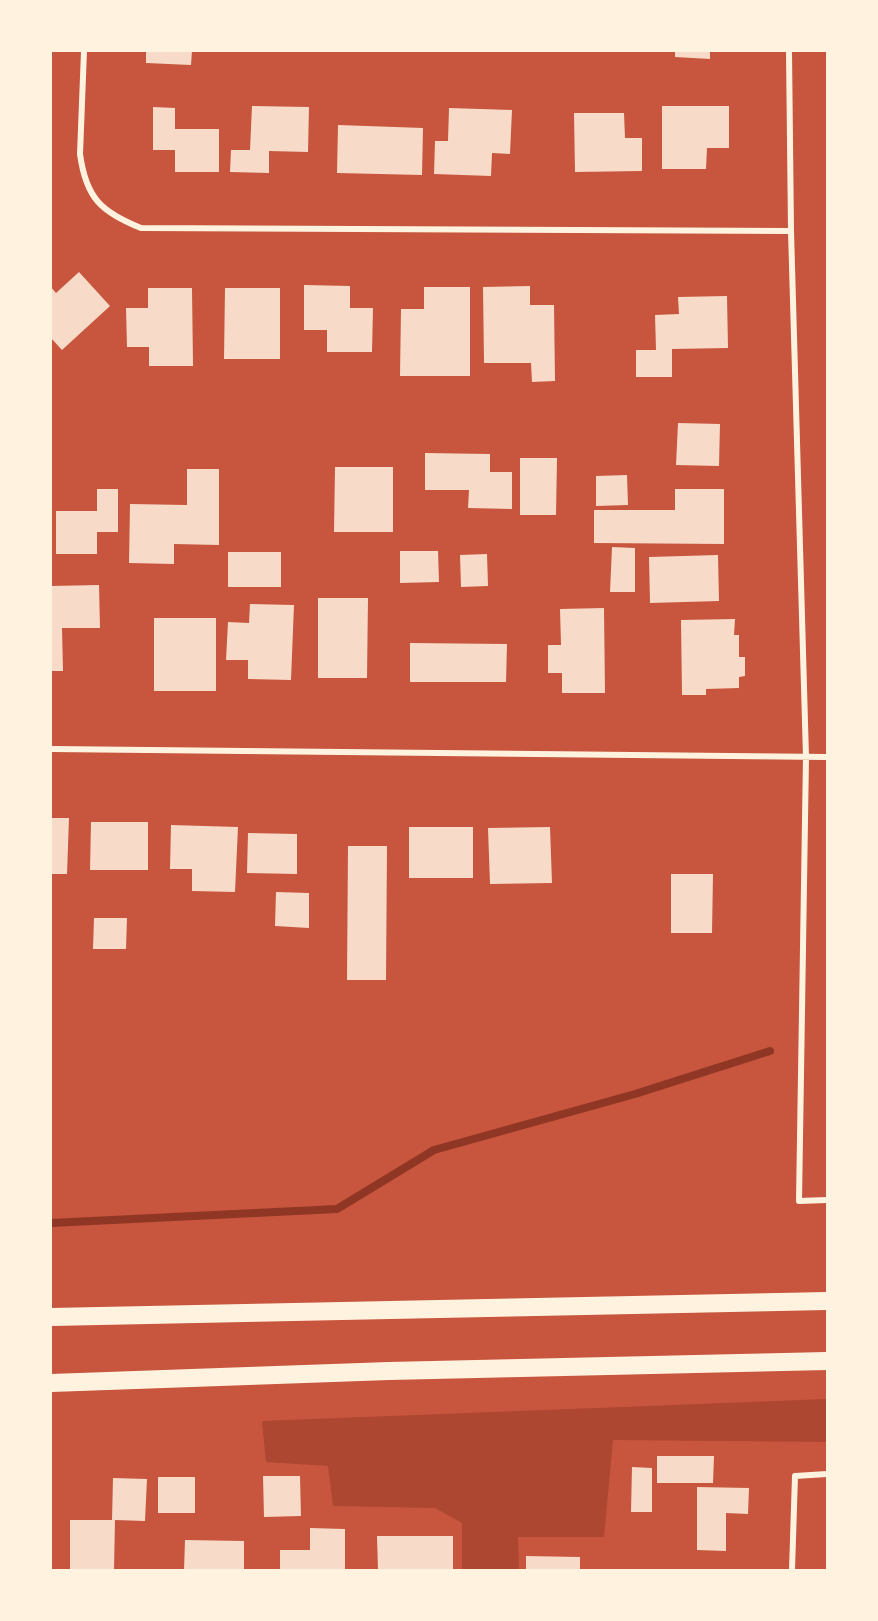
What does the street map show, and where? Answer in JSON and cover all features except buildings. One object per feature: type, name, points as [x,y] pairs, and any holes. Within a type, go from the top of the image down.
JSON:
[{"type":"highway","points":[[51,1317],[827,1301]]},
{"type":"highway","points":[[51,1383],[389,1371],[827,1361]]},
{"type":"street","points":[[84,51],[80,154],[82,171],[89,192],[105,209],[122,221],[141,228],[791,231]]},
{"type":"street","points":[[789,51],[791,231],[806,757],[800,1201],[827,1200]]},
{"type":"street","points":[[51,749],[827,757]]},
{"type":"street","points":[[792,1570],[795,1476],[827,1474]]},
{"type":"shaded area","points":[[827,1399],[827,1442],[613,1440],[604,1537],[518,1537],[519,1570],[462,1570],[462,1523],[435,1508],[333,1506],[328,1466],[266,1462],[262,1421]]},
{"type":"waterway","points":[[51,1223],[337,1209],[434,1150],[635,1094],[770,1051]]}]
